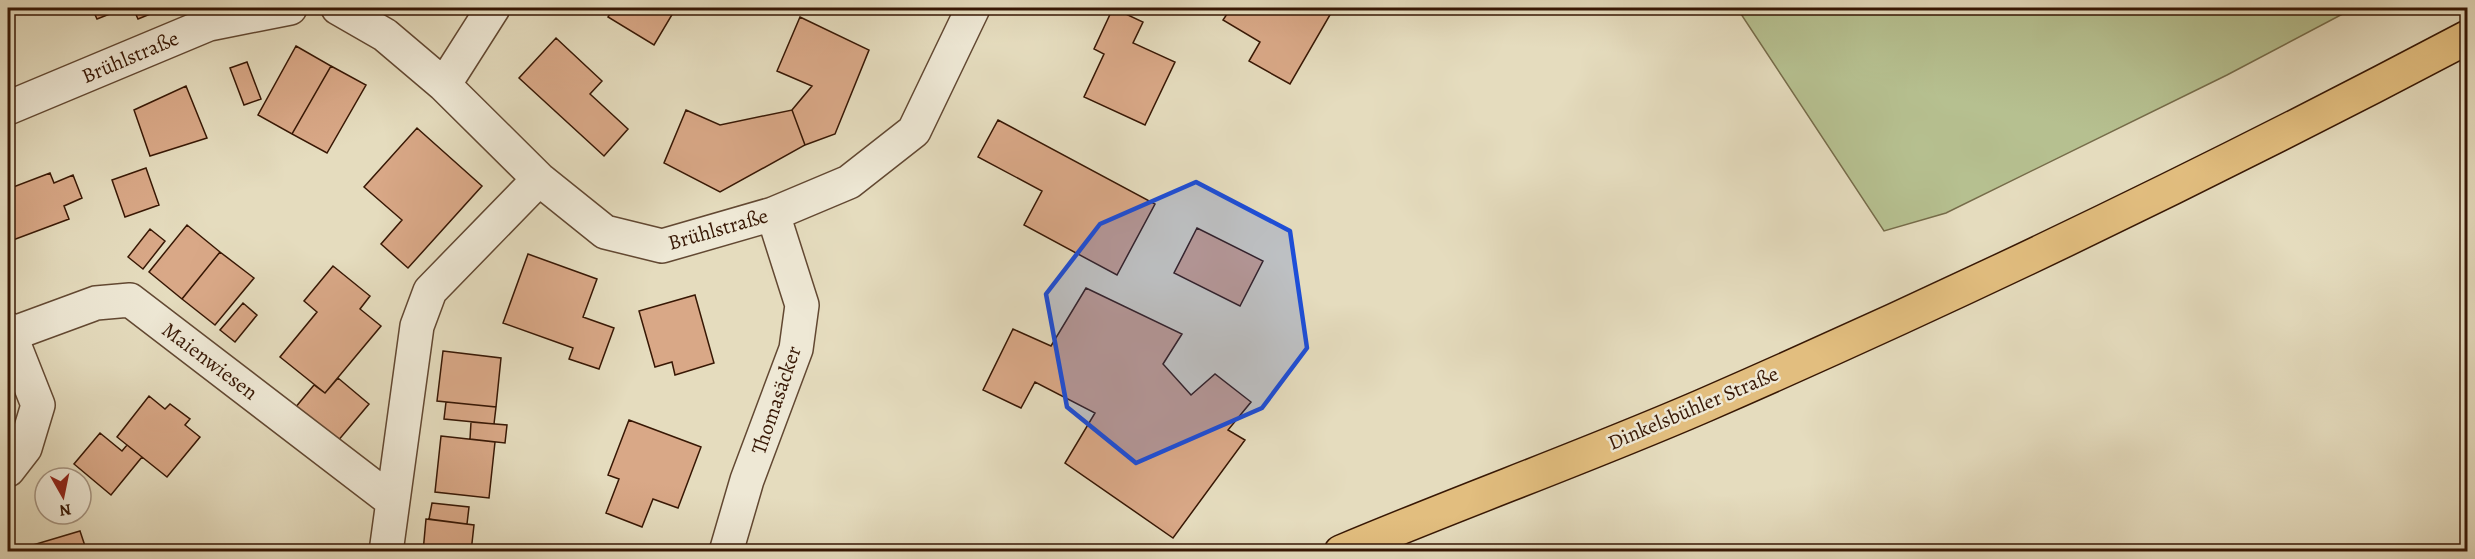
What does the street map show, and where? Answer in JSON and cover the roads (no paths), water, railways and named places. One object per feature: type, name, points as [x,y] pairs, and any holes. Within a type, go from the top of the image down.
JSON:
[{"type":"main road","name":"Dinkelsbühler Straße","points":[[1341,552],[1701,406],[2040,254],[2468,37]]},
{"type":"street","name":"Brühlstraße","points":[[8,108],[209,24],[290,8]]},
{"type":"street","name":"Brühlstraße","points":[[338,8],[385,35],[444,85],[539,179],[606,232],[662,246],[773,214],[849,182],[914,131],[973,8]]},
{"type":"street","points":[[444,85],[493,8]]},
{"type":"street","points":[[386,552],[391,500],[417,326],[430,291],[539,179]]},
{"type":"street","name":"Thomasäcker","points":[[726,552],[747,480],[796,349],[802,305],[773,214]]},
{"type":"street","name":"Maienwiesen","points":[[8,470],[25,448],[38,405],[8,332],[96,303],[130,300],[391,500]]}]
